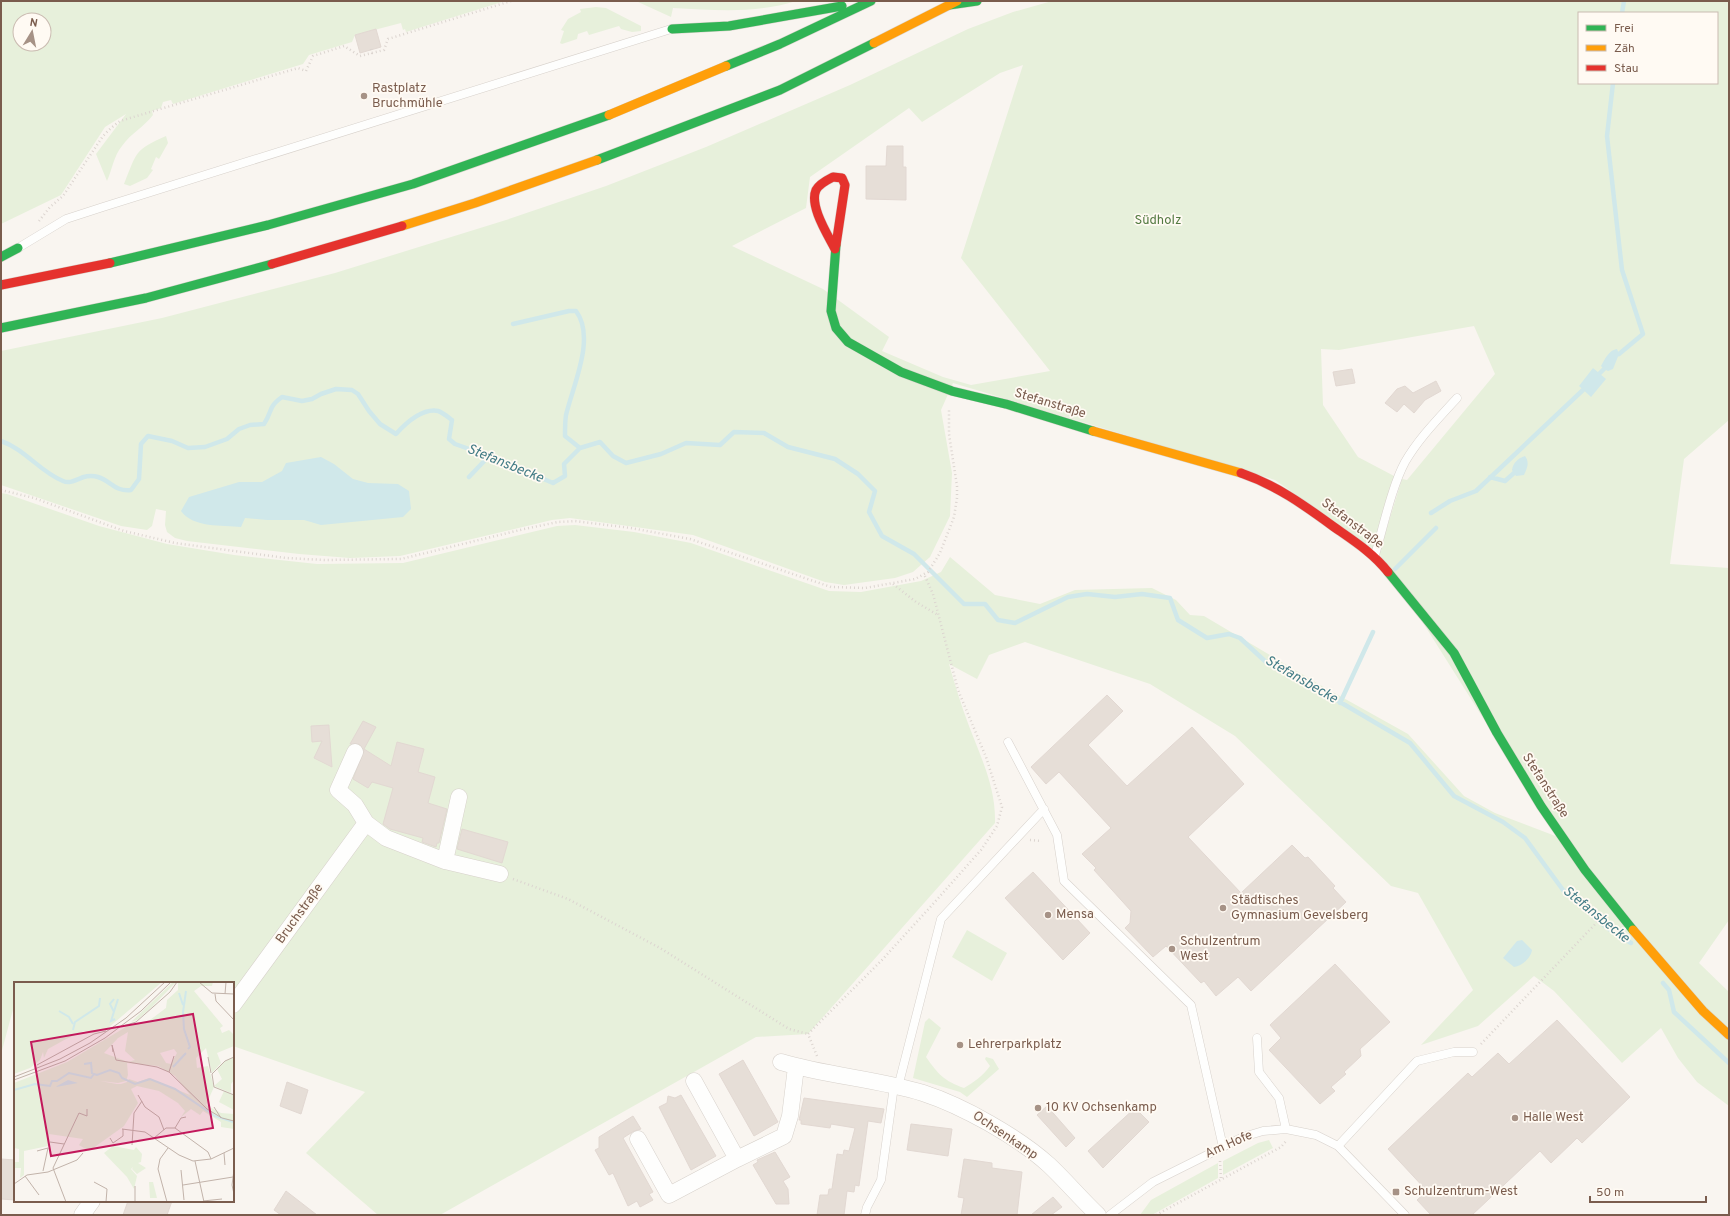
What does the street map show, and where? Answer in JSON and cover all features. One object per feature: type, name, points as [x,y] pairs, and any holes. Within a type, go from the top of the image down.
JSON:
[{"type":"main road","points":[[672,29],[729,26],[866,1]]},
{"type":"main road","points":[[1,285],[132,258],[261,227],[412,184],[613,113],[780,44],[871,1]]},
{"type":"main road","points":[[1,328],[146,298],[315,253],[475,204],[588,164],[780,90],[953,3],[977,1]]},
{"type":"main road","name":"Stefanstraße","points":[[835,249],[814,205],[815,193],[822,183],[833,177],[842,178],[846,185],[835,249],[831,311],[839,334],[848,342],[901,372],[952,391],[1006,404],[1047,418],[1242,473],[1266,482],[1288,494],[1375,556],[1454,653],[1496,733],[1541,806],[1585,870],[1612,905],[1675,980],[1703,1011],[1729,1035]]},
{"type":"main road","points":[[1,257],[18,248]]},
{"type":"street","points":[[355,752],[338,790],[355,805],[366,823],[386,838],[445,861],[500,874]]},
{"type":"street","points":[[445,861],[459,797]]},
{"type":"street","name":"Bruchstraße","points":[[234,1004],[366,823]]},
{"type":"street","name":"Ochsenkamp","points":[[638,1139],[669,1195],[737,1158],[784,1136],[790,1116],[788,1065],[896,1086],[924,1094],[967,1110],[1016,1140],[1049,1165],[1098,1215]]},
{"type":"street","points":[[694,1081],[737,1158]]},
{"type":"street","points":[[82,1215],[91,1202]]},
{"type":"lane","points":[[18,248],[66,220],[103,207],[672,29]]},
{"type":"lane","points":[[1375,556],[1404,464],[1422,436],[1457,398]]},
{"type":"lane","points":[[1008,742],[1044,809],[1056,835],[1064,881],[1191,1005],[1221,1148]]},
{"type":"lane","points":[[865,1215],[867,1207],[881,1180],[896,1086],[940,919],[1044,809]]},
{"type":"lane","points":[[1257,1038],[1259,1072],[1279,1098],[1286,1129]]},
{"type":"lane","points":[[1338,1146],[1417,1061],[1454,1052],[1472,1052]]},
{"type":"lane","name":"Am Hofe","points":[[1110,1215],[1153,1182],[1243,1137],[1263,1131],[1286,1129],[1297,1129],[1316,1135],[1338,1146],[1405,1215]]},
{"type":"path","points":[[36,224],[50,207],[63,196],[103,136],[120,121],[298,68],[306,71],[313,56],[344,46],[360,56],[372,51],[384,50],[388,39],[511,1]]},
{"type":"path","points":[[1,490],[34,498],[124,531],[175,543],[286,558],[324,560],[401,559],[524,529],[558,522],[575,521],[631,528],[690,539],[831,587],[865,588],[915,579],[928,572],[936,560],[954,517],[956,498],[957,486],[948,434],[948,417],[952,391]]},
{"type":"path","points":[[808,1034],[907,932],[981,850],[997,826],[1002,807],[986,757],[958,690],[933,594],[924,574]]},
{"type":"path","points":[[893,584],[916,602],[939,615]]},
{"type":"path","points":[[1024,845],[1029,840],[1042,841]]},
{"type":"path","points":[[500,874],[568,899],[660,948],[789,1029],[808,1034]]},
{"type":"path","points":[[1472,1052],[1510,1015],[1604,914]]},
{"type":"path","points":[[808,1034],[824,1073]]},
{"type":"path","points":[[1156,1215],[1281,1146],[1297,1129]]},
{"type":"path","points":[[1221,1148],[1221,1180]]},
{"type":"green space","points":[[1,1],[505,1],[406,32],[405,29],[403,30],[401,23],[355,35],[352,42],[309,55],[303,64],[173,104],[171,100],[163,102],[161,108],[152,111],[153,115],[129,137],[119,150],[107,181],[96,154],[126,114],[105,127],[61,195],[1,224]]},
{"type":"green space","points":[[636,1],[796,1],[766,8],[735,10],[673,8],[671,17]]},
{"type":"green space","name":"Südholz","points":[[1052,1],[1729,1],[1729,420],[1684,459],[1670,564],[1729,568],[1729,920],[1699,963],[1729,992],[1729,1106],[1697,1082],[1678,1058],[1661,1028],[1622,1063],[1554,991],[1534,976],[1478,1026],[1421,1045],[1473,990],[1418,893],[1391,886],[1235,736],[1150,684],[1025,642],[989,655],[977,679],[949,664],[963,710],[987,773],[993,797],[995,823],[808,1034],[756,1037],[440,1215],[378,1215],[306,1153],[365,1092],[234,1046],[234,982],[14,982],[14,1006],[1,1054],[1,493],[99,526],[167,544],[234,555],[317,564],[403,563],[557,526],[575,525],[634,532],[691,543],[829,591],[861,592],[921,581],[941,572],[950,557],[995,595],[1040,604],[1075,590],[1152,588],[1176,600],[1190,615],[1204,616],[1322,686],[1408,734],[1464,796],[1495,813],[1558,837],[1379,553],[1402,479],[1407,480],[1495,374],[1474,326],[1339,350],[1321,349],[1323,405],[1358,457],[1396,477],[1375,550],[1275,480],[953,383],[941,410],[952,473],[950,516],[930,557],[913,572],[895,578],[844,585],[825,582],[693,535],[570,518],[552,520],[400,556],[350,558],[299,554],[187,541],[175,538],[167,532],[165,525],[166,511],[156,509],[152,526],[147,530],[121,526],[1,485],[1,351],[162,318],[335,273],[506,220],[606,186],[706,147],[850,85],[968,29],[1013,12]],"holes":[[[1023,65],[961,258],[1050,371],[971,385],[943,377],[882,351],[889,337],[823,289],[732,246],[806,208],[810,177],[909,108],[922,122],[1000,73]]]},
{"type":"green space","points":[[596,7],[606,8],[641,26],[641,31],[632,32],[621,29],[619,26],[589,35],[587,31],[578,34],[577,39],[562,44],[560,43],[564,31],[561,30],[568,19],[581,12],[580,9]]},
{"type":"green space","points":[[166,136],[168,143],[159,159],[156,157],[151,169],[153,170],[147,178],[130,186],[124,184],[138,153],[148,145]]},
{"type":"green space","points":[[967,930],[1007,953],[992,981],[952,957]]},
{"type":"green space","points":[[929,1018],[941,1028],[926,1057],[946,1080],[964,1088],[984,1073],[990,1066],[985,1059],[986,1057],[993,1059],[999,1069],[967,1097],[960,1092],[913,1078],[925,1022]]},
{"type":"green space","points":[[1269,1140],[1273,1148],[1223,1175],[1223,1161],[1258,1143]]},
{"type":"green space","points":[[1218,1163],[1218,1178],[1152,1215],[1140,1215],[1151,1200]]},
{"type":"water","points":[[1617,349],[1619,354],[1613,369],[1608,371],[1604,369],[1601,366],[1609,353]]},
{"type":"water","points":[[1593,368],[1606,379],[1591,397],[1579,386]]},
{"type":"water","points":[[1525,456],[1528,463],[1524,475],[1516,476],[1512,470],[1513,465],[1518,459]]},
{"type":"water","points":[[321,457],[334,464],[353,479],[368,483],[398,484],[409,491],[411,509],[403,517],[321,525],[304,520],[267,520],[245,518],[241,527],[217,526],[200,523],[186,516],[181,511],[189,497],[239,482],[262,482],[282,471],[286,463]]},
{"type":"water","points":[[1522,940],[1532,950],[1526,961],[1514,967],[1503,958],[1517,941]]},
{"type":"building","points":[[376,29],[381,47],[360,53],[355,35]]},
{"type":"building","points":[[887,146],[903,146],[903,167],[906,167],[906,200],[866,199],[866,166],[886,166]]},
{"type":"building","points":[[1352,369],[1355,383],[1336,386],[1333,372]]},
{"type":"building","points":[[1436,381],[1441,391],[1425,400],[1414,413],[1404,404],[1397,412],[1385,403],[1397,389],[1405,386],[1413,393]]},
{"type":"building","name":"Schulzentrum West","points":[[1107,695],[1123,711],[1088,745],[1127,786],[1192,727],[1244,784],[1188,837],[1241,893],[1292,845],[1305,858],[1308,857],[1335,886],[1333,888],[1346,902],[1251,991],[1238,977],[1216,996],[1204,981],[1201,983],[1166,946],[1153,957],[1125,928],[1130,923],[1131,911],[1094,870],[1096,868],[1082,854],[1111,828],[1059,772],[1046,784],[1031,767]]},
{"type":"building","points":[[363,721],[376,727],[364,749],[391,766],[397,742],[424,749],[418,772],[435,777],[428,803],[447,809],[439,843],[437,843],[436,847],[422,842],[423,838],[390,829],[383,824],[393,788],[372,782],[368,788],[353,779],[364,751],[359,744],[350,744]]},
{"type":"building","points":[[329,725],[332,767],[314,758],[322,741],[312,742],[311,726]]},
{"type":"building","points":[[462,829],[508,842],[502,863],[457,849]]},
{"type":"building","name":"Mensa","points":[[1033,872],[1090,933],[1063,960],[1005,898]]},
{"type":"building","points":[[1335,964],[1390,1022],[1360,1049],[1361,1056],[1344,1072],[1346,1074],[1331,1087],[1335,1091],[1320,1104],[1269,1050],[1281,1038],[1270,1025]]},
{"type":"building","name":"Halle West","points":[[1557,1020],[1630,1097],[1582,1143],[1577,1138],[1551,1163],[1540,1151],[1472,1215],[1431,1215],[1417,1200],[1427,1191],[1388,1149],[1468,1073],[1472,1077],[1498,1053],[1509,1064]]},
{"type":"building","points":[[743,1060],[778,1122],[754,1136],[719,1074]]},
{"type":"building","points":[[287,1082],[308,1090],[301,1114],[280,1106]]},
{"type":"building","points":[[681,1095],[716,1156],[691,1170],[659,1107],[667,1103],[668,1096],[675,1098]]},
{"type":"building","points":[[804,1098],[884,1109],[881,1123],[868,1121],[859,1186],[855,1185],[854,1192],[847,1191],[844,1215],[817,1215],[820,1195],[828,1195],[829,1189],[832,1189],[837,1154],[843,1155],[844,1150],[849,1151],[855,1128],[831,1124],[830,1128],[801,1124],[801,1120],[799,1120]]},
{"type":"building","points":[[1047,1106],[1075,1138],[1066,1147],[1037,1115]]},
{"type":"building","points":[[1135,1108],[1149,1122],[1103,1168],[1088,1151]]},
{"type":"building","points":[[633,1116],[641,1129],[634,1131],[623,1138],[653,1192],[649,1194],[653,1200],[640,1207],[637,1201],[628,1206],[613,1173],[609,1175],[595,1150],[599,1148],[599,1137]]},
{"type":"building","points":[[911,1124],[952,1129],[948,1156],[907,1150]]},
{"type":"building","points":[[775,1152],[790,1177],[783,1181],[788,1189],[789,1204],[776,1204],[753,1165],[758,1162],[757,1160]]},
{"type":"building","points":[[1,1159],[14,1160],[14,1200],[1,1199]]},
{"type":"building","points":[[964,1159],[992,1163],[992,1168],[1022,1172],[1017,1215],[961,1215],[964,1198],[958,1197]]},
{"type":"building","points":[[286,1191],[317,1215],[281,1215],[274,1210]]},
{"type":"building","points":[[1053,1197],[1062,1207],[1051,1215],[1031,1215]]},
{"type":"building","points":[[128,1202],[172,1202],[167,1215],[123,1215]]},
{"type":"waterway","points":[[1622,12],[1624,1]]},
{"type":"waterway","points":[[1613,84],[1607,136],[1622,270],[1643,334],[1619,354]]},
{"type":"waterway","points":[[513,324],[569,311],[576,311],[582,322],[584,334],[581,362],[565,422],[565,436],[580,448]]},
{"type":"waterway","points":[[1599,374],[1604,369]]},
{"type":"waterway","name":"Stefansbecke","points":[[1,441],[18,449],[47,472],[63,481],[71,482],[83,477],[92,476],[98,477],[117,488],[131,490],[139,479],[141,444],[148,436],[172,441],[188,448],[205,447],[227,439],[239,429],[250,425],[264,424],[272,407],[282,397],[302,401],[312,399],[336,389],[352,390],[358,394],[380,424],[396,434],[409,421],[420,414],[438,411],[452,420],[449,439],[455,444],[489,456],[553,483],[565,476],[564,464],[580,448],[600,442],[613,456],[626,463],[661,454],[686,443],[720,445],[734,432],[764,433],[788,447],[835,459],[858,474],[875,491],[869,512],[882,536],[914,554],[964,604],[985,604],[998,620],[1015,623],[1068,597],[1087,594],[1115,597],[1142,594],[1170,598],[1178,620],[1207,638],[1229,634],[1240,638],[1267,663],[1299,678],[1410,743],[1454,796],[1503,822],[1525,838],[1563,890],[1606,927],[1631,943]]},
{"type":"waterway","points":[[1431,513],[1450,501],[1476,491],[1583,390]]},
{"type":"waterway","points":[[469,477],[489,456]]},
{"type":"waterway","points":[[1490,477],[1505,481],[1514,473]]},
{"type":"waterway","points":[[1395,569],[1436,528]]},
{"type":"waterway","points":[[1340,703],[1373,632]]},
{"type":"waterway","name":"Stefansbecke","points":[[1663,983],[1669,990],[1674,1012],[1729,1063]]},
{"type":"traffic: fast","points":[[726,66],[780,44],[871,1]]},
{"type":"traffic: fast","points":[[949,5],[977,1]]},
{"type":"traffic: fast","points":[[672,29],[729,26],[842,6]]},
{"type":"traffic: fast","points":[[597,160],[780,90],[874,43]]},
{"type":"traffic: fast","points":[[110,263],[268,225],[413,184],[609,115]]},
{"type":"traffic: fast","points":[[836,245],[831,311],[836,328],[848,342],[901,372],[952,391],[1006,404],[1093,431]]},
{"type":"traffic: fast","points":[[1,257],[18,248]]},
{"type":"traffic: fast","points":[[1,328],[146,298],[272,264]]},
{"type":"traffic: fast","points":[[1388,572],[1454,653],[1497,733],[1541,806],[1585,870],[1633,930]]},
{"type":"traffic: slow","points":[[874,43],[957,1]]},
{"type":"traffic: slow","points":[[609,115],[726,66]]},
{"type":"traffic: slow","points":[[402,226],[475,203],[597,160]]},
{"type":"traffic: slow","points":[[1093,431],[1241,473]]},
{"type":"traffic: slow","points":[[1633,930],[1703,1011],[1729,1035]]},
{"type":"traffic: jam","points":[[835,249],[820,220],[815,204],[816,190],[823,182],[833,177],[842,178],[845,185],[836,245]]},
{"type":"traffic: jam","points":[[272,264],[402,226]]},
{"type":"traffic: jam","points":[[1,285],[110,263]]},
{"type":"traffic: jam","points":[[1241,473],[1266,483],[1301,503],[1363,548],[1388,572]]},
{"type":"place","name":"Rastplatz Bruchmühle","points":[[364,96]]},
{"type":"place","name":"Städtisches Gymnasium Gevelsberg","points":[[1223,908]]},
{"type":"place","name":"Mensa","points":[[1048,915]]},
{"type":"place","name":"Schulzentrum West","points":[[1172,949]]},
{"type":"place","name":"Lehrerparkplatz","points":[[960,1045]]},
{"type":"place","name":"10 KV Ochsenkamp","points":[[1038,1108]]},
{"type":"place","name":"Halle West","points":[[1515,1118]]},
{"type":"place","name":"Schulzentrum-West","points":[[1396,1192]]}]
